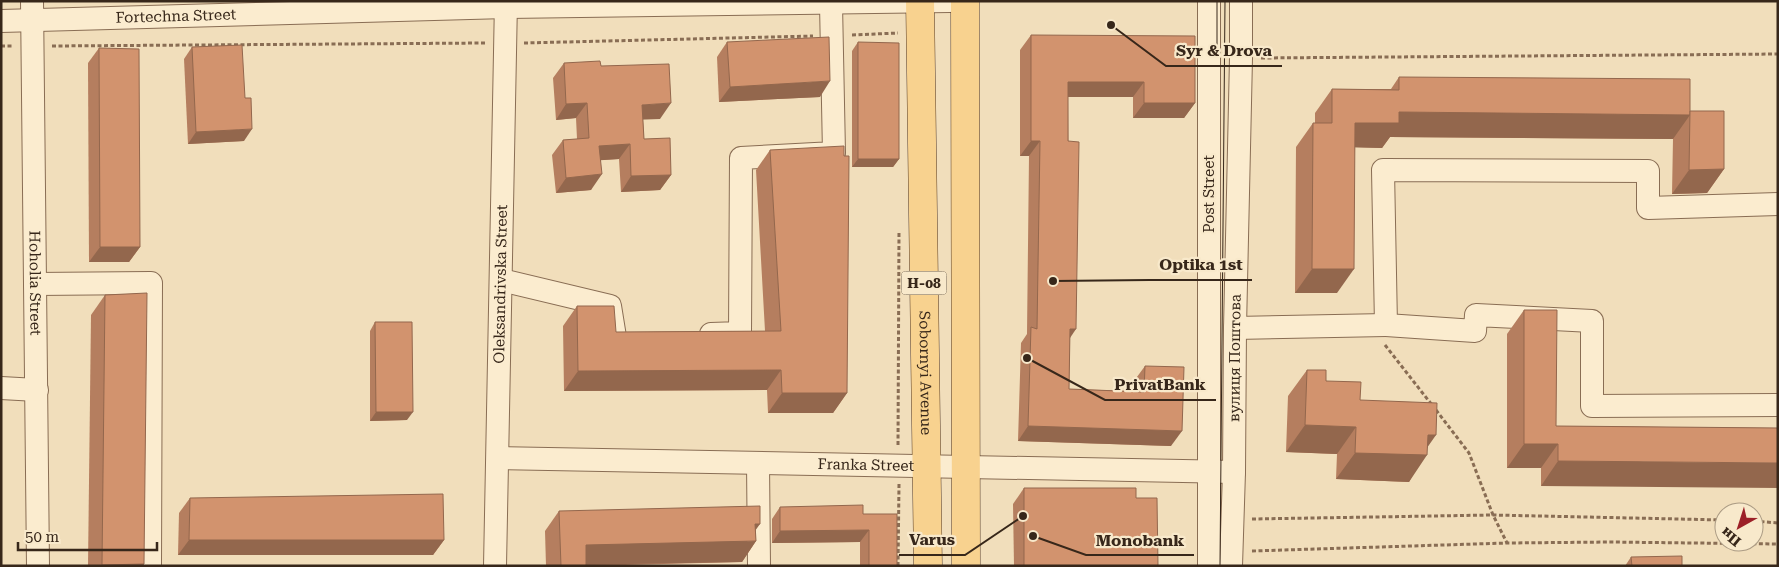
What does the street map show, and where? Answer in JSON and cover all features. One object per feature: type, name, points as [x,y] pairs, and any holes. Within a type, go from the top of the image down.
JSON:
[{"type":"main road","name":"Н-08","points":[[965,1],[966,566]]},
{"type":"main road","name":"Sobornyi Avenue","points":[[920,2],[928,566]]},
{"type":"street","name":"Fortechna Street","points":[[1,21],[32,11],[506,4],[831,4],[950,1]]},
{"type":"street","name":"Post Street","points":[[1209,1],[1209,566]]},
{"type":"street","name":"вулиця Поштова","points":[[1231,559],[1241,1]]},
{"type":"street","name":"Oleksandrivska Street","points":[[495,566],[506,4]]},
{"type":"street","points":[[692,335],[740,333],[741,158],[834,153],[831,4]]},
{"type":"street","name":"Hoholia Street","points":[[32,11],[38,566]]},
{"type":"street","points":[[1378,325],[1383,170],[1648,171],[1648,208],[1778,204]]},
{"type":"street","points":[[501,280],[610,306],[615,338],[634,337]]},
{"type":"street","points":[[35,284],[151,283],[150,566]]},
{"type":"street","points":[[1235,328],[1378,325],[1475,332],[1476,315],[1592,321],[1592,406],[1778,405]]},
{"type":"street","points":[[1,388],[36,390]]},
{"type":"street","name":"Franka Street","points":[[498,458],[1234,472]]},
{"type":"street","points":[[758,464],[759,566]]},
{"type":"path","points":[[1,46],[506,43],[903,33]]},
{"type":"path","points":[[1241,58],[1778,54]]},
{"type":"path","points":[[1378,325],[1469,453],[1493,515],[1508,543]]},
{"type":"path","points":[[898,424],[898,566]]},
{"type":"path","points":[[1232,520],[1493,515],[1714,520]]},
{"type":"path","points":[[1764,521],[1778,523]]},
{"type":"path","points":[[1231,559],[1508,543],[1778,544]]},
{"type":"building","points":[[1031,35],[1195,36],[1195,103],[1144,103],[1144,82],[1068,82],[1068,141],[1079,142],[1076,329],[1070,329],[1069,389],[1144,392],[1145,366],[1184,367],[1182,431],[1028,426],[1031,327],[1037,329],[1040,141],[1031,141]]},
{"type":"building","points":[[829,37],[830,81],[730,87],[727,42]]},
{"type":"building","points":[[858,42],[899,43],[899,159],[858,159]]},
{"type":"building","points":[[242,45],[245,98],[251,98],[252,129],[196,132],[192,47]]},
{"type":"building","points":[[99,48],[139,49],[140,247],[100,247]]},
{"type":"building","points":[[600,61],[601,66],[669,64],[671,103],[642,105],[644,139],[670,138],[671,175],[631,176],[630,144],[599,146],[602,174],[566,178],[563,140],[589,138],[587,103],[566,104],[564,63]]},
{"type":"building","points":[[1399,77],[1690,79],[1690,115],[1399,112],[1399,123],[1355,123],[1354,269],[1312,269],[1313,123],[1332,123],[1332,89],[1399,90]]},
{"type":"building","points":[[1690,111],[1724,111],[1724,169],[1689,170]]},
{"type":"building","points":[[844,146],[844,156],[849,156],[847,393],[782,393],[781,370],[578,371],[577,306],[614,306],[616,332],[781,331],[770,150]]},
{"type":"building","points":[[147,293],[144,564],[102,565],[105,295]]},
{"type":"building","points":[[1524,310],[1557,310],[1556,426],[1778,428],[1778,463],[1558,461],[1558,444],[1524,444]]},
{"type":"building","points":[[375,322],[412,322],[413,412],[376,412]]},
{"type":"building","points":[[1307,370],[1326,370],[1326,381],[1361,382],[1360,400],[1437,403],[1436,435],[1428,435],[1427,455],[1355,453],[1356,427],[1305,425]]},
{"type":"building","points":[[1024,488],[1136,488],[1136,498],[1157,498],[1158,566],[1024,566]]},
{"type":"building","points":[[443,494],[444,540],[189,540],[190,498]]},
{"type":"building","points":[[863,505],[863,514],[897,514],[897,566],[869,566],[869,530],[780,531],[780,507]]},
{"type":"building","points":[[760,506],[760,524],[755,524],[756,541],[586,545],[586,566],[561,566],[559,511]]},
{"type":"building","points":[[1682,556],[1682,566],[1632,566],[1631,557]]},
{"type":"tram line","points":[[1217,1],[1217,54]]},
{"type":"tram line","points":[[1220,566],[1225,1]]},
{"type":"place","name":"Syr & Drova","points":[[1111,25]]},
{"type":"place","name":"Оptika 1st","points":[[1053,281]]},
{"type":"place","name":"PrivatBank","points":[[1027,358]]},
{"type":"place","name":"Varus","points":[[1023,516]]},
{"type":"place","name":"Monobank","points":[[1033,536]]}]
